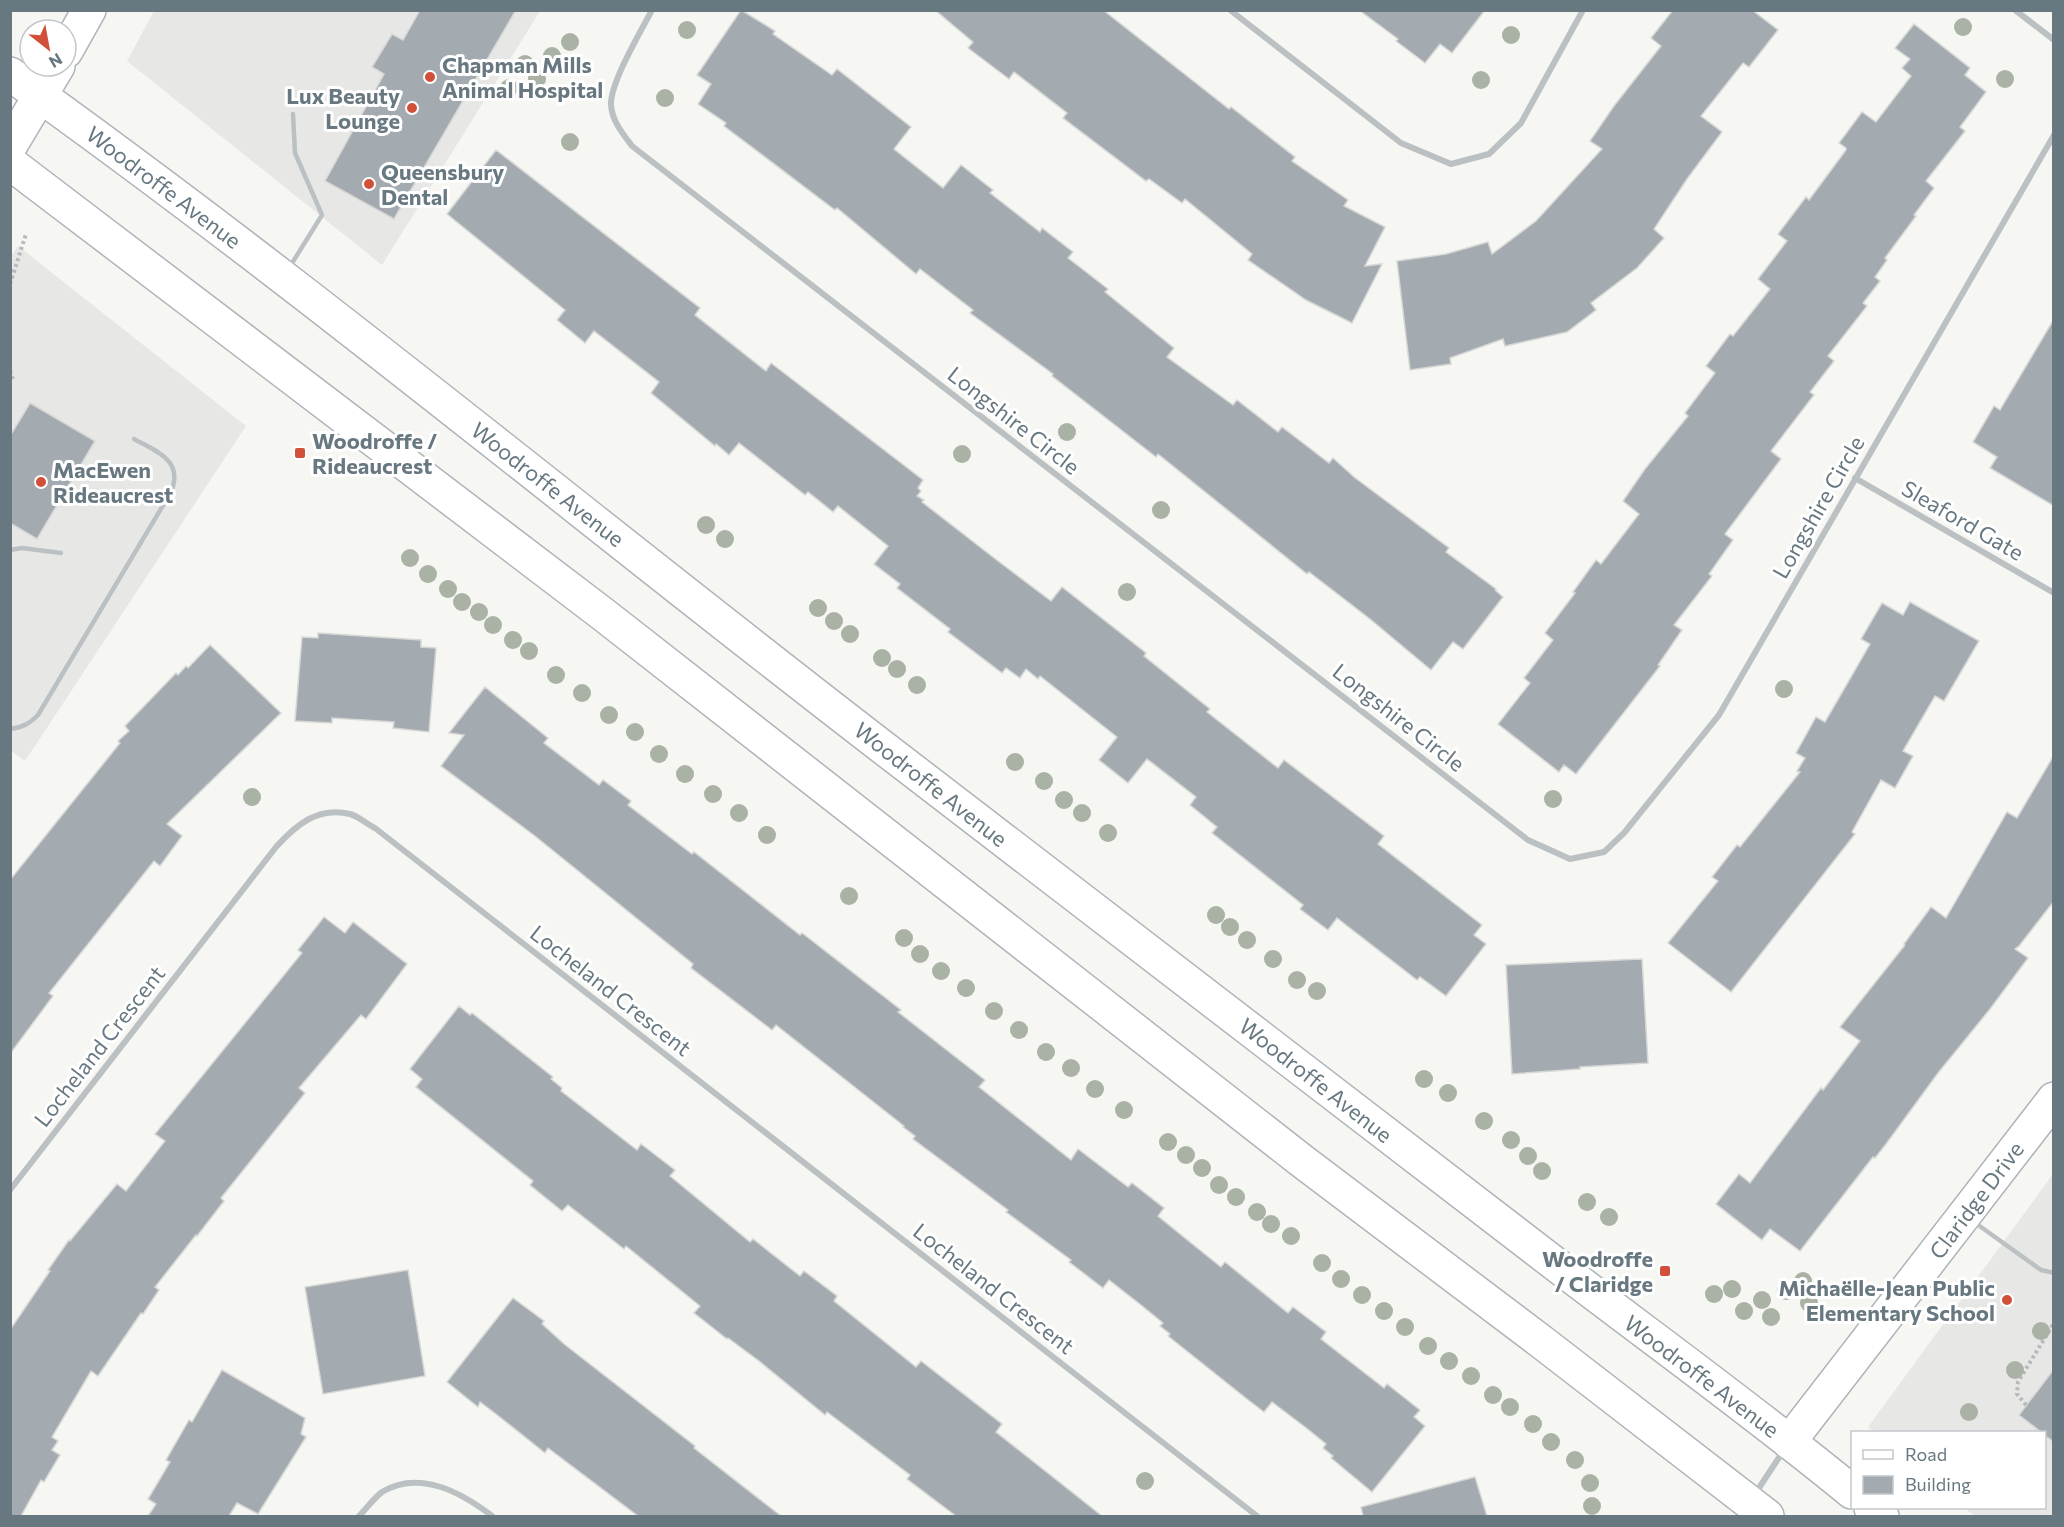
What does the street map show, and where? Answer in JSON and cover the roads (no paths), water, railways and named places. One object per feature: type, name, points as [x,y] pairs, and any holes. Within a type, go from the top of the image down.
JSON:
[{"type":"main road","points":[[78,30],[89,10]]},
{"type":"main road","name":"Woodroffe Avenue","points":[[10,74],[96,135],[283,278],[847,720],[1790,1442],[1851,1491]]},
{"type":"main road","points":[[10,146],[51,78]]},
{"type":"main road","points":[[10,163],[604,615],[1752,1512]]},
{"type":"main road","name":"Claridge Drive","points":[[1790,1442],[2054,1100]]},
{"type":"street","name":"Longshire Circle","points":[[652,10],[620,73],[611,104],[619,129],[632,146],[1528,840],[1570,858],[1604,852],[1624,833],[1719,716],[2054,135]]},
{"type":"street","points":[[1230,10],[1401,143],[1451,164],[1489,154],[1521,123],[1583,10]]},
{"type":"street","points":[[2015,10],[2054,40]]},
{"type":"street","name":"Sleaford Gate","points":[[1855,478],[2054,593]]},
{"type":"street","name":"Locheland Crescent","points":[[10,1190],[276,847],[294,827],[312,817],[332,812],[352,814],[375,828],[1257,1516]]},
{"type":"street","points":[[1752,1512],[1790,1442]]},
{"type":"street","points":[[359,1516],[382,1492],[402,1485],[422,1483],[444,1487],[469,1499],[492,1516]]},
{"type":"lane","points":[[283,278],[322,215],[295,153],[293,114]]},
{"type":"lane","points":[[10,729],[31,723],[38,715],[171,492],[176,476],[168,459],[134,439]]},
{"type":"lane","points":[[10,550],[22,549],[62,554]]},
{"type":"lane","points":[[1965,1215],[2041,1269],[2054,1273]]},
{"type":"place","name":"Chapman Mills Animal Hospital","points":[[430,77]]},
{"type":"place","name":"Lux Beauty Lounge","points":[[412,108]]},
{"type":"place","name":"Queensbury Dental","points":[[369,184]]},
{"type":"place","name":"Woodroffe / Rideaucrest","points":[[300,453]]},
{"type":"place","name":"MacEwen Rideaucrest","points":[[41,482]]},
{"type":"place","name":"Woodroffe / Claridge","points":[[1665,1271]]},
{"type":"place","name":"Michaëlle-Jean Public Elementary School","points":[[2007,1300]]}]
